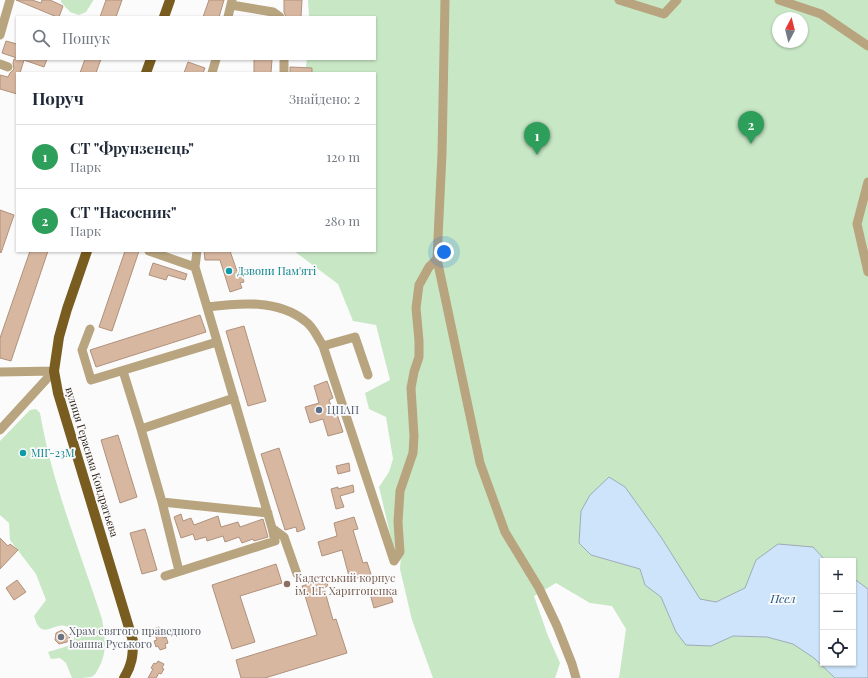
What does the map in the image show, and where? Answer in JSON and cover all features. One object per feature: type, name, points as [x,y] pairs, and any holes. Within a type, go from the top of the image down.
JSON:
[{"type":"main road","points":[[164,16],[170,0]]},
{"type":"main road","points":[[146,72],[151,60]]},
{"type":"main road","name":"вулиця Герасима Кондратьєва","points":[[87,252],[59,337],[54,371],[58,393],[133,641],[133,657],[124,678]]},
{"type":"street","points":[[0,35],[10,0]]},
{"type":"street","points":[[445,0],[442,139],[437,259],[480,463],[505,532],[539,588],[557,626],[576,678]]},
{"type":"street","points":[[619,0],[664,14],[677,0]]},
{"type":"street","points":[[779,0],[821,14],[868,46]]},
{"type":"street","points":[[228,16],[232,3],[273,12],[279,16]]},
{"type":"street","points":[[212,72],[216,60]]},
{"type":"street","points":[[284,60],[284,72]]},
{"type":"street","points":[[868,182],[857,224],[868,272]]},
{"type":"street","points":[[152,252],[195,267]]},
{"type":"street","points":[[164,576],[275,541],[195,267],[197,252]]},
{"type":"street","points":[[207,307],[244,304],[267,305],[289,311],[306,321],[323,346],[394,561],[400,552],[398,522],[400,491],[413,453],[414,436],[411,388],[419,357],[416,308],[419,285],[429,267],[437,259]]},
{"type":"street","points":[[90,329],[82,350],[91,380],[217,342]]},
{"type":"street","points":[[323,346],[355,337],[368,375]]},
{"type":"street","points":[[123,370],[162,502],[179,571]]},
{"type":"street","points":[[0,372],[54,371]]},
{"type":"street","points":[[0,430],[54,371]]},
{"type":"street","points":[[141,429],[234,398]]},
{"type":"street","points":[[162,502],[268,513]]},
{"type":"street","points":[[272,528],[284,537],[297,574]]},
{"type":"green space","points":[[61,0],[93,1],[86,12],[79,15],[70,12]]},
{"type":"green space","points":[[308,0],[868,0],[868,589],[856,580],[856,558],[823,558],[813,547],[756,560],[745,588],[716,602],[700,599],[661,537],[625,487],[609,477],[581,511],[579,543],[591,555],[640,569],[645,585],[661,597],[676,632],[711,646],[733,636],[767,637],[793,644],[814,658],[820,664],[820,666],[822,666],[835,678],[619,678],[626,629],[612,606],[590,603],[556,583],[534,596],[548,636],[560,663],[555,678],[433,678],[412,620],[400,569],[401,556],[395,555],[379,487],[389,472],[393,459],[386,417],[369,409],[365,393],[390,380],[376,325],[353,321],[338,284],[295,252],[376,252],[376,72],[305,72],[307,60],[376,60],[376,16],[309,16]]},
{"type":"green space","points":[[36,409],[40,413],[52,466],[67,517],[102,619],[105,639],[103,658],[95,674],[91,677],[72,678],[66,663],[60,658],[51,659],[48,652],[71,645],[74,640],[74,635],[68,627],[60,626],[45,630],[40,628],[38,625],[34,616],[46,600],[36,574],[10,540],[9,523],[0,515],[0,441],[30,410]]},
{"type":"water","name":"Псел","points":[[609,477],[625,487],[661,537],[700,599],[716,602],[745,588],[756,560],[778,544],[813,547],[823,558],[820,558],[820,664],[793,644],[767,637],[733,636],[711,646],[686,645],[676,632],[661,597],[645,585],[640,569],[591,555],[579,543],[581,511],[590,495]]},
{"type":"water","name":"Псел","points":[[856,580],[868,589],[868,678],[835,678],[822,666],[856,666]]},
{"type":"building","points":[[16,0],[32,0],[41,3],[42,0],[50,0],[63,6],[59,16],[55,16]]},
{"type":"building","points":[[106,0],[122,0],[116,16],[100,16]]},
{"type":"building","points":[[209,0],[224,0],[219,16],[203,16]]},
{"type":"building","points":[[284,0],[302,0],[301,16],[286,16]]},
{"type":"building","points":[[6,41],[16,44],[16,58],[2,53]]},
{"type":"building","points":[[14,59],[24,60],[20,72],[16,72],[16,94],[0,89],[0,75],[8,77],[14,69]]},
{"type":"building","points":[[24,60],[47,60],[44,67]]},
{"type":"building","points":[[85,60],[101,60],[96,72],[80,72]]},
{"type":"building","points":[[254,60],[272,60],[271,72],[254,72]]},
{"type":"building","points":[[188,62],[205,68],[203,72],[184,72]]},
{"type":"building","points":[[290,67],[312,68],[312,72],[290,72]]},
{"type":"building","points":[[0,210],[14,215],[1,253],[0,252]]},
{"type":"building","points":[[30,252],[48,252],[11,361],[0,358],[0,338]]},
{"type":"building","points":[[125,252],[139,252],[112,331],[99,327]]},
{"type":"building","points":[[204,252],[230,252],[237,271],[240,269],[244,282],[240,283],[242,288],[230,292],[220,260],[205,260]]},
{"type":"building","points":[[153,263],[187,274],[185,280],[168,275],[166,280],[149,275]]},
{"type":"building","points":[[200,315],[206,332],[96,367],[90,350]]},
{"type":"building","points":[[244,326],[266,401],[248,406],[226,331]]},
{"type":"building","name":"ЦНАП","points":[[327,381],[333,398],[329,400],[334,415],[337,414],[343,432],[328,436],[323,419],[310,423],[305,407],[319,403],[314,386]]},
{"type":"building","points":[[118,435],[137,497],[120,503],[101,440]]},
{"type":"building","points":[[279,448],[305,529],[297,532],[296,527],[285,530],[261,454]]},
{"type":"building","points":[[349,463],[350,471],[338,474],[336,466]]},
{"type":"building","points":[[353,485],[354,492],[340,496],[344,507],[336,509],[331,489],[338,487],[338,489]]},
{"type":"building","points":[[181,514],[183,521],[191,518],[194,525],[218,516],[221,527],[238,522],[240,527],[263,519],[268,537],[254,541],[253,539],[242,543],[239,537],[225,542],[223,536],[207,541],[206,537],[195,540],[193,534],[181,538],[174,517]]},
{"type":"building","points":[[354,517],[358,529],[353,530],[363,563],[367,562],[371,574],[350,580],[342,550],[322,556],[318,542],[337,536],[334,523]]},
{"type":"building","points":[[145,529],[157,570],[142,574],[130,533]]},
{"type":"building","points":[[0,538],[8,546],[10,544],[18,550],[0,569]]},
{"type":"building","points":[[276,564],[282,583],[240,596],[255,642],[232,649],[212,585]]},
{"type":"building","points":[[326,579],[328,586],[324,588],[333,620],[336,619],[347,653],[265,678],[241,678],[236,660],[317,635],[302,586]]},
{"type":"building","points":[[17,580],[26,592],[14,600],[6,588]]},
{"type":"building","points":[[389,589],[393,602],[374,608],[370,594]]},
{"type":"building","points":[[159,627],[163,638],[166,637],[168,643],[165,644],[166,648],[160,650],[158,646],[156,647],[154,641],[157,640],[153,629]]},
{"type":"building","name":"Храм святого праведного Іоанна Руського","points":[[62,630],[70,638],[67,642],[59,644],[55,640],[56,633]]},
{"type":"building","points":[[158,661],[164,664],[162,668],[164,669],[156,678],[148,678],[153,669],[151,668],[154,663],[156,664]]},
{"type":"place","name":"СТ \"Насосник\"","points":[[751,144]]},
{"type":"place","name":"СТ \"Фрунзенець\"","points":[[537,155]]},
{"type":"place","name":"Дзвони Пам'яті","points":[[229,271]]},
{"type":"place","name":"ЦНАП","points":[[319,410]]},
{"type":"place","name":"МІГ-23М","points":[[23,453]]},
{"type":"place","name":"Кадетський корпус ім. І.Г. Харитоненка","points":[[287,584]]},
{"type":"place","name":"Храм святого праведного Іоанна Руського","points":[[61,637]]}]
